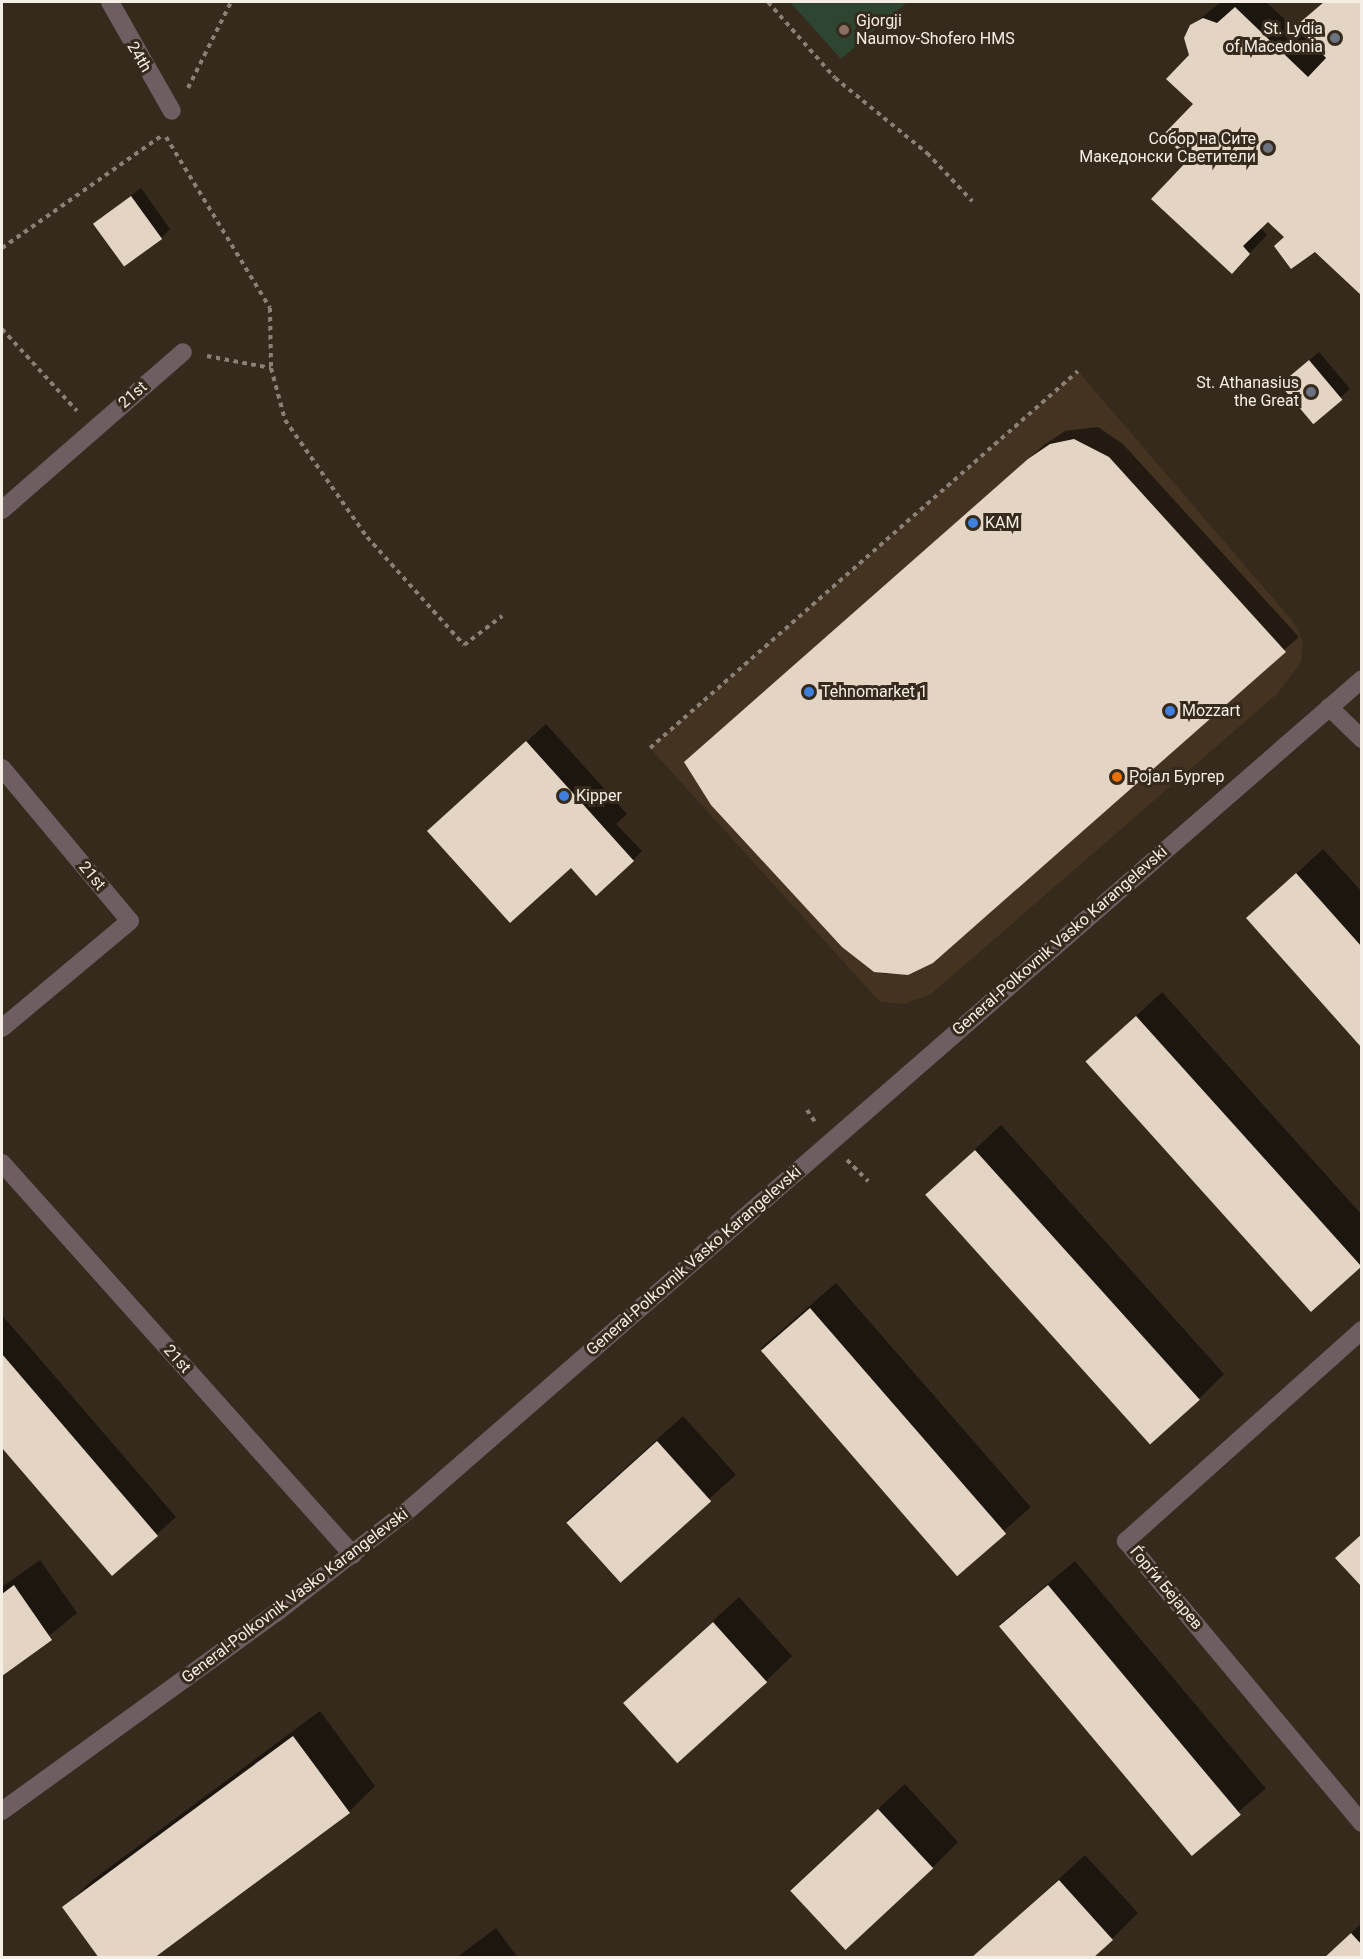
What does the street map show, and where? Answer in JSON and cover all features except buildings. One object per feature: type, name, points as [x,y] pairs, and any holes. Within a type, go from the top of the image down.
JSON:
[{"type":"street","name":"24th","points":[[110,2],[172,111]]},
{"type":"street","name":"21st","points":[[2,510],[183,352]]},
{"type":"street","name":"General-Polkovnik Vasko Karangelevski","points":[[2,1811],[353,1555],[1362,679]]},
{"type":"street","points":[[1329,707],[1362,739]]},
{"type":"street","name":"21st","points":[[2,768],[130,921],[5,1017]]},
{"type":"street","name":"21st","points":[[2,1163],[353,1555]]},
{"type":"street","name":"Ѓорѓи Бејарев","points":[[1362,1330],[1126,1541],[1362,1823]]},
{"type":"path","points":[[2,248],[164,134],[172,111],[203,66],[231,2]]},
{"type":"path","points":[[768,2],[835,78],[927,153],[972,201]]},
{"type":"path","points":[[164,134],[270,308],[271,368],[292,430],[367,537],[464,645],[502,616]]},
{"type":"path","points":[[2,329],[94,429]]},
{"type":"path","points":[[183,352],[271,368]]},
{"type":"path","points":[[650,748],[1078,371]]},
{"type":"shaded area","points":[[1078,371],[1295,624],[1303,642],[1301,662],[1278,693],[930,995],[904,1004],[880,1002],[650,748]]},
{"type":"green space","name":"Gjorgji Naumov-Shofero HMS","points":[[790,2],[907,2],[841,59]]},
{"type":"place","name":"Gjorgji Naumov-Shofero HMS","points":[[844,30]]},
{"type":"place","name":"St. Lydia of Macedonia","points":[[1335,38]]},
{"type":"place","name":"Собор на Сите Македонски Светители","points":[[1268,148]]},
{"type":"place","name":"St. Athanasius the Great","points":[[1311,392]]},
{"type":"place","name":"KAM","points":[[973,523]]},
{"type":"place","name":"Tehnomarket 1","points":[[809,692]]},
{"type":"place","name":"Mozzart","points":[[1170,711]]},
{"type":"place","name":"Ројал Бургер","points":[[1117,777]]},
{"type":"place","name":"Kipper","points":[[564,796]]}]
